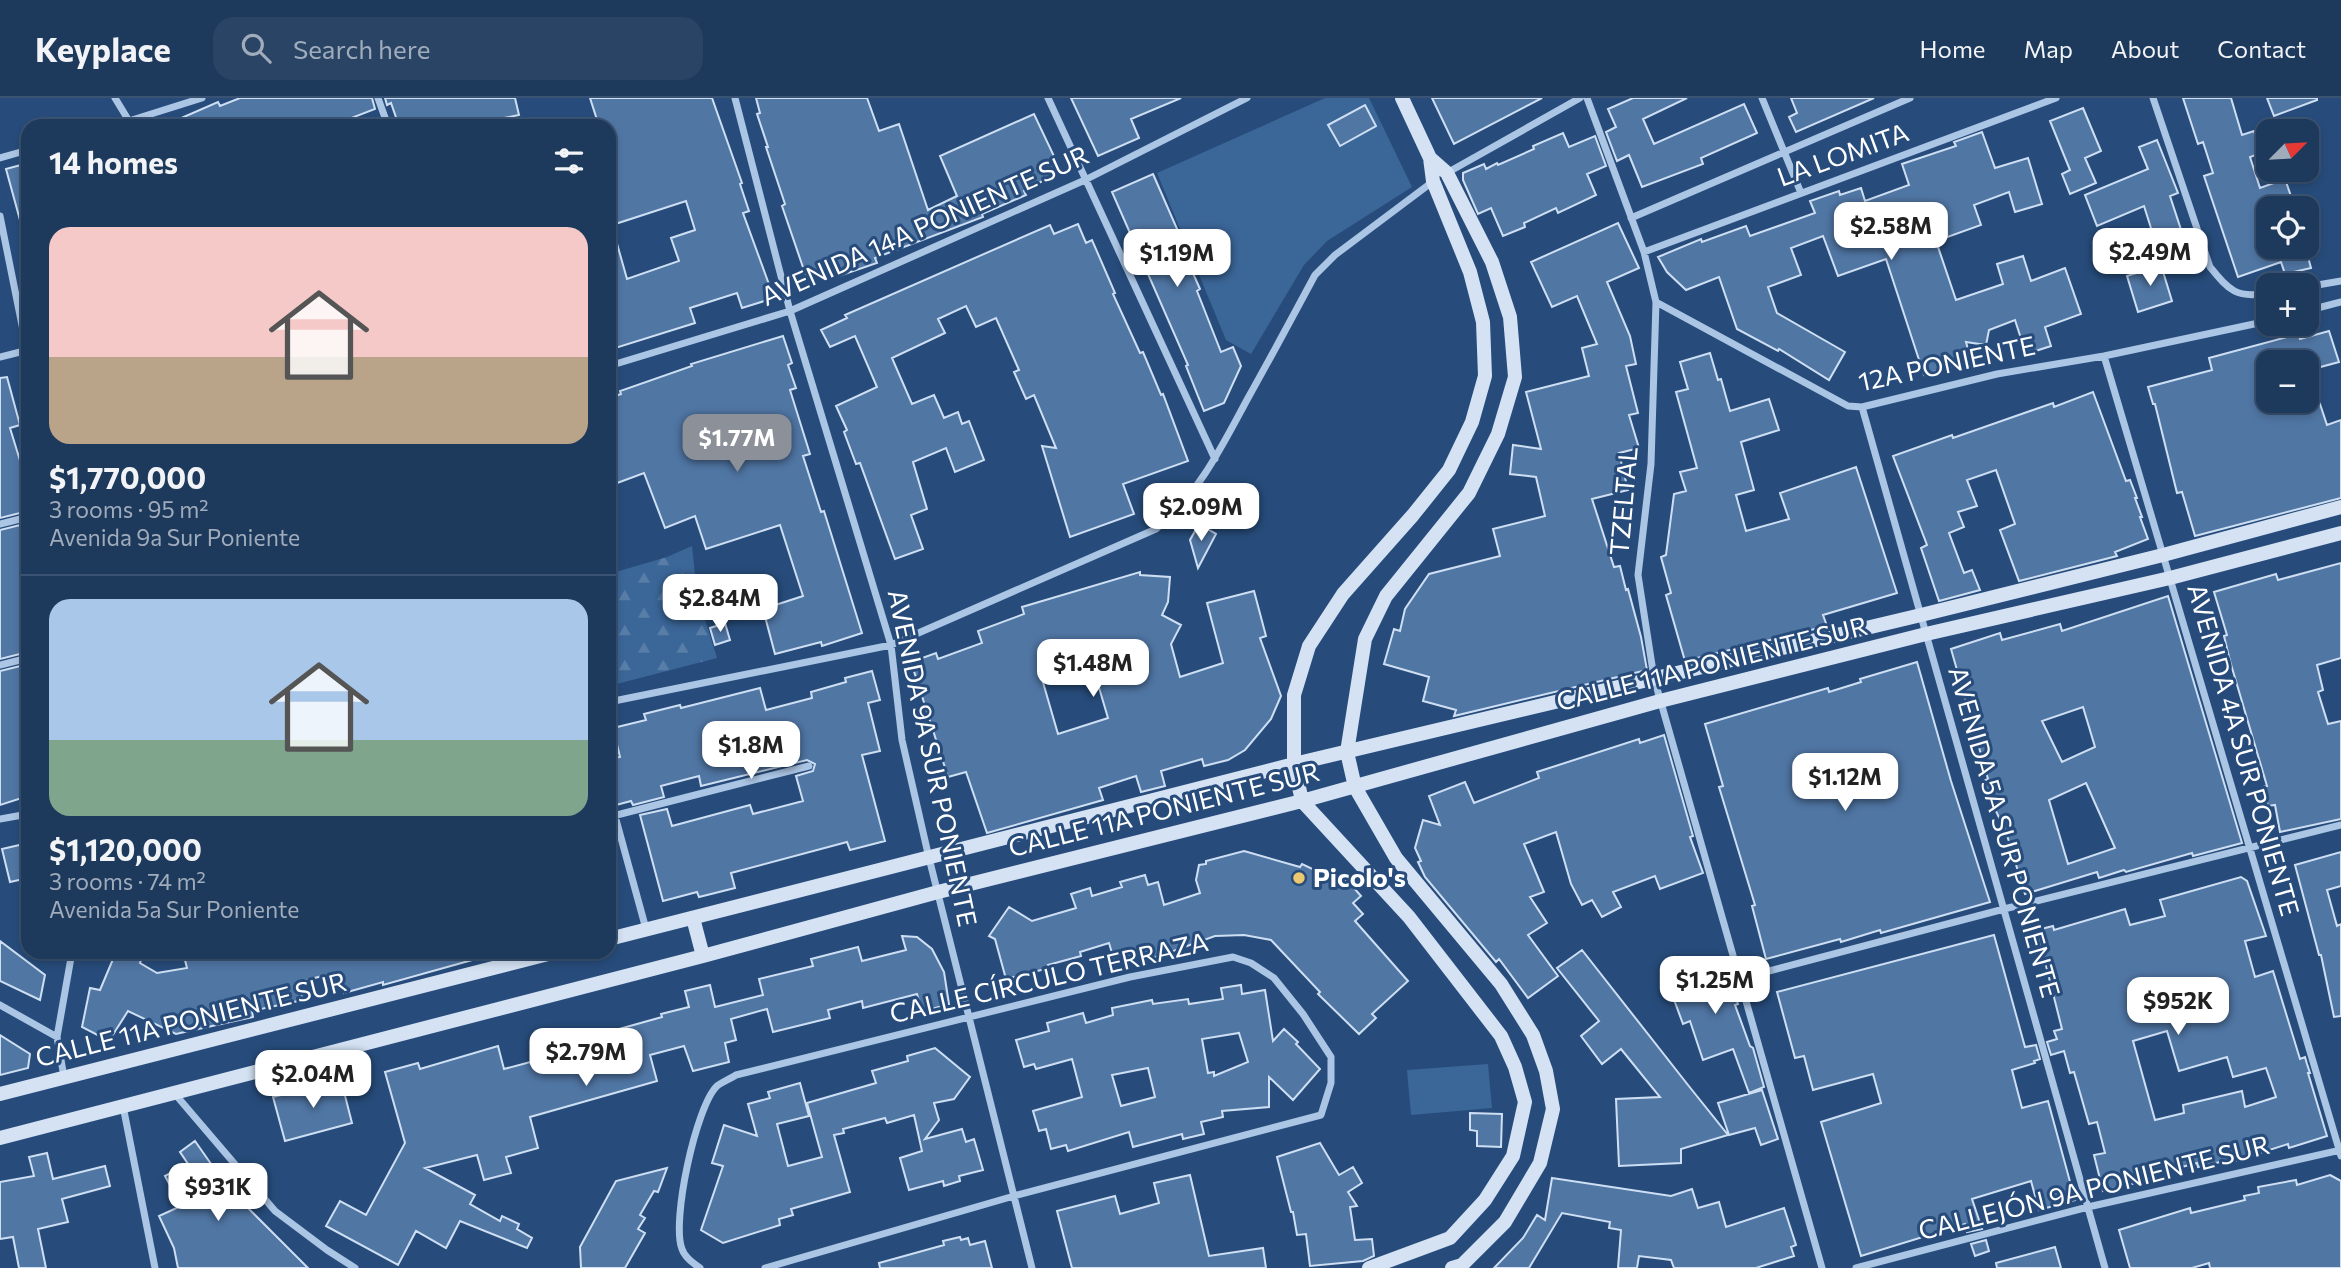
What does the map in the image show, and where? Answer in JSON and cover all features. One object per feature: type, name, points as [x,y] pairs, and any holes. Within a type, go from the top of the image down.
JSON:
[{"type":"main road","points":[[1368,1268],[1450,1238],[1485,1200],[1513,1156],[1525,1102],[1516,1067],[1501,1035],[1409,917],[1302,801],[1294,764],[1294,695],[1309,646],[1343,594],[1413,515],[1448,470],[1472,422],[1485,376],[1483,322],[1473,285],[1433,181],[1430,158],[1402,98]]},
{"type":"main road","points":[[1430,158],[1447,173],[1492,262],[1510,317],[1516,377],[1498,434],[1469,493],[1386,596],[1365,639],[1347,752],[1355,787],[1396,859],[1501,984],[1533,1035],[1546,1071],[1553,1109],[1540,1163],[1505,1222],[1462,1265],[1452,1268]]},
{"type":"main road","name":"CALLE 11A PONIENTE SUR","points":[[616,937],[1294,764],[2163,555],[2341,506]]},
{"type":"main road","name":"CALLE 11A PONIENTE SUR","points":[[0,1138],[703,956],[938,892],[1302,801],[1660,701],[1926,634],[2170,578],[2341,533]]},
{"type":"main road","points":[[692,918],[703,956]]},
{"type":"main road","name":"CALLE 11A PONIENTE SUR","points":[[0,1094],[528,959]]},
{"type":"street","points":[[115,98],[128,119]]},
{"type":"street","points":[[145,119],[202,98]]},
{"type":"street","points":[[378,98],[386,119]]},
{"type":"street","name":"AVENIDA 9A SUR PONIENTE","points":[[735,98],[790,312],[891,645],[902,740],[1032,1268]]},
{"type":"street","points":[[1048,98],[1214,459]]},
{"type":"street","name":"AVENIDA 14A PONIENTE SUR","points":[[616,364],[790,312],[1085,180],[1247,98]]},
{"type":"street","points":[[616,701],[891,645],[1156,529],[1173,515],[1194,491],[1315,275],[1335,255],[1433,181],[1580,98]]},
{"type":"street","name":"TZELTAL","points":[[1587,98],[1644,251],[1656,302],[1651,464],[1638,575],[1654,678],[1822,1268]]},
{"type":"street","points":[[1762,98],[1801,193]]},
{"type":"street","name":"LA LOMITA","points":[[1631,218],[1910,98]]},
{"type":"street","points":[[2024,98],[2029,108]]},
{"type":"street","name":"LA LOMITA","points":[[1644,251],[2056,98]]},
{"type":"street","points":[[2153,98],[2210,267],[2228,289],[2256,295]]},
{"type":"street","points":[[0,158],[21,152]]},
{"type":"street","points":[[0,216],[21,318]]},
{"type":"street","points":[[2319,285],[2341,281]]},
{"type":"street","name":"12A PONIENTE","points":[[1656,302],[1848,405],[1862,407],[1997,374],[2104,356],[2256,324]]},
{"type":"street","points":[[2319,308],[2341,302]]},
{"type":"street","points":[[0,357],[21,353]]},
{"type":"street","name":"AVENIDA 4A SUR PONIENTE","points":[[2104,356],[2340,1152]]},
{"type":"street","name":"AVENIDA 5A SUR PONIENTE","points":[[1862,407],[2105,1268]]},
{"type":"street","points":[[0,524],[21,519]]},
{"type":"street","points":[[0,665],[21,660]]},
{"type":"street","points":[[616,815],[809,765]]},
{"type":"street","points":[[0,819],[21,815]]},
{"type":"street","points":[[1739,979],[2249,846],[2341,825]]},
{"type":"street","points":[[616,829],[646,929]]},
{"type":"street","name":"CALLE CÍRCULO TERRAZA","points":[[700,1268],[682,1250],[678,1219],[690,1155],[705,1104],[717,1086],[736,1075],[1130,977],[1233,957],[1251,963],[1274,978],[1303,1014],[1331,1057],[1331,1083],[1321,1115],[1014,1196],[765,1268]]},
{"type":"street","points":[[64,1077],[57,1037],[71,959]]},
{"type":"street","points":[[0,1005],[57,1037]]},
{"type":"street","points":[[174,1094],[275,1211],[355,1268]]},
{"type":"street","points":[[122,1106],[155,1268]]},
{"type":"street","name":"CALLEJÓN 9A PONIENTE SUR","points":[[1856,1268],[2088,1207],[2340,1152]]},
{"type":"green space","points":[[1325,98],[1369,98],[1412,187],[1327,241],[1304,265],[1251,354],[1226,340],[1157,173]]},
{"type":"green space","points":[[692,546],[697,594],[717,658],[616,684],[616,572],[667,557]]},
{"type":"green space","points":[[1488,1064],[1492,1108],[1411,1115],[1407,1070]]},
{"type":"building","points":[[240,98],[372,98],[375,109],[349,119],[179,119],[218,102],[220,106]]},
{"type":"building","points":[[385,98],[515,98],[519,115],[499,119],[397,119],[391,103],[387,105]]},
{"type":"building","points":[[590,98],[712,98],[742,183],[740,184],[749,211],[743,213],[774,298],[742,308],[737,293],[690,308],[695,323],[616,348],[616,240],[627,279],[679,261],[671,238],[695,230],[686,201],[616,224],[616,119],[597,119]]},
{"type":"building","points":[[756,98],[867,98],[879,131],[899,124],[928,210],[957,196],[940,156],[1034,114],[1061,171],[1024,191],[1026,195],[982,214],[983,217],[875,258],[877,263],[839,276],[837,269],[807,279],[782,206],[785,204],[766,147],[757,114],[760,113]]},
{"type":"building","points":[[1071,98],[1181,98],[1131,119],[1139,138],[1098,156]]},
{"type":"building","points":[[1432,98],[1542,98],[1454,144]]},
{"type":"building","points":[[1633,98],[1687,98],[1643,119],[1654,144],[1744,104],[1757,133],[1701,158],[1703,164],[1642,187],[1629,155],[1617,161],[1606,132],[1616,127],[1608,109]]},
{"type":"building","points":[[1791,98],[1874,98],[1796,132],[1789,117],[1797,113]]},
{"type":"building","points":[[2183,98],[2231,98],[2242,135],[2254,131],[2256,137],[2256,155],[2250,157],[2256,182],[2260,188],[2277,182],[2286,182],[2291,196],[2256,196],[2256,259],[2309,259],[2311,268],[2285,273],[2281,262],[2238,277],[2204,176],[2213,173],[2203,142],[2198,144]]},
{"type":"building","points":[[2267,98],[2317,98],[2317,100],[2274,116]]},
{"type":"building","points":[[1365,105],[1376,126],[1340,146],[1328,125]]},
{"type":"building","points":[[2083,108],[2101,151],[2085,158],[2096,183],[2070,194],[2062,174],[2070,170],[2050,121]]},
{"type":"building","points":[[1982,132],[1995,168],[2028,158],[2042,204],[2015,212],[2009,192],[1974,205],[1981,225],[1936,241],[1956,300],[2003,284],[1997,264],[2023,256],[2031,281],[2065,268],[2081,314],[2045,327],[2051,346],[2026,354],[2015,320],[1989,330],[1986,345],[1966,342],[1971,360],[1924,375],[1886,259],[1838,276],[1823,236],[1791,248],[1801,275],[1768,287],[1777,313],[1845,352],[1829,380],[1779,349],[1778,351],[1737,329],[1719,277],[1686,290],[1667,272],[1658,257],[1701,239],[1702,242],[1746,226],[1750,236],[1815,213],[1810,201],[1839,191],[1840,195],[1861,188],[1865,201],[1909,185],[1902,164],[1956,146],[1954,142]]},
{"type":"building","points":[[1563,133],[1569,147],[1595,136],[1606,166],[1587,174],[1596,195],[1558,213],[1556,208],[1524,223],[1525,227],[1503,236],[1491,208],[1478,214],[1463,180],[1463,173],[1484,164],[1486,169],[1497,163],[1498,165]]},
{"type":"building","points":[[2157,140],[2178,193],[2170,196],[2190,257],[2163,266],[2144,206],[2097,226],[2085,195],[2148,169],[2139,147]]},
{"type":"building","points":[[21,165],[21,224],[6,169]]},
{"type":"building","points":[[1153,174],[1195,270],[1192,271],[1200,289],[1197,291],[1221,352],[1233,347],[1241,366],[1224,403],[1204,411],[1186,366],[1188,365],[1112,192]]},
{"type":"building","points":[[1618,223],[1639,268],[1607,282],[1630,336],[1636,364],[1626,366],[1638,413],[1629,415],[1639,448],[1619,453],[1628,490],[1592,499],[1614,567],[1620,566],[1626,590],[1628,589],[1647,670],[1454,716],[1456,710],[1423,701],[1429,677],[1384,664],[1394,629],[1400,631],[1405,609],[1429,574],[1500,556],[1493,529],[1545,516],[1536,477],[1510,474],[1513,445],[1541,449],[1526,392],[1589,376],[1582,348],[1597,344],[1577,296],[1552,307],[1531,262]]},
{"type":"building","points":[[1078,224],[1086,243],[1092,240],[1140,353],[1143,352],[1161,395],[1163,394],[1188,461],[1123,484],[1134,514],[1070,537],[1042,446],[1056,448],[1034,395],[1026,399],[1014,372],[1019,370],[996,318],[976,327],[966,306],[938,319],[945,333],[892,358],[912,404],[934,395],[944,418],[958,412],[962,424],[969,421],[984,460],[955,472],[946,448],[913,462],[927,509],[911,515],[923,549],[895,559],[860,463],[856,464],[844,432],[847,430],[836,406],[877,387],[855,336],[830,347],[821,330],[847,318],[845,315],[1050,225],[1054,234]]},
{"type":"building","points":[[2161,265],[2172,301],[2138,312],[2127,276]]},
{"type":"building","points":[[2329,331],[2339,362],[2319,367],[2319,350],[2256,350],[2256,413],[2319,413],[2319,401],[2327,425],[2341,420],[2341,498],[2195,536],[2182,492],[2177,493],[2155,404],[2148,387],[2212,370],[2209,358],[2291,336],[2299,336],[2300,339],[2319,336]]},
{"type":"building","points":[[783,336],[792,363],[788,365],[796,388],[790,390],[810,454],[803,456],[821,512],[824,511],[862,633],[822,646],[821,642],[775,654],[763,609],[803,596],[780,525],[706,549],[695,516],[665,528],[644,473],[616,483],[616,396],[621,394],[620,391],[692,366],[691,364]]},
{"type":"building","points":[[1710,353],[1730,411],[1769,399],[1779,430],[1741,442],[1754,490],[1736,495],[1746,531],[1789,519],[1780,493],[1856,467],[1897,593],[1823,615],[1827,626],[1685,661],[1666,595],[1671,593],[1661,557],[1666,555],[1674,494],[1686,491],[1680,472],[1697,468],[1676,392],[1688,389],[1680,362]]},
{"type":"building","points":[[7,377],[20,425],[10,428],[21,464],[21,513],[0,518],[0,378]]},
{"type":"building","points":[[2093,392],[2126,481],[2130,480],[2137,498],[2148,539],[2115,552],[2117,556],[2019,581],[2000,530],[2015,524],[1996,470],[1967,480],[1977,506],[1958,512],[1964,527],[1949,533],[1964,573],[1972,570],[1980,590],[1939,601],[1921,548],[1927,545],[1893,456],[2053,403],[2054,407]]},
{"type":"building","points":[[1199,524],[1216,534],[1198,568],[1190,540]]},
{"type":"building","points":[[21,525],[21,654],[0,659],[0,530]]},
{"type":"building","points":[[2341,563],[2341,658],[2317,665],[2323,690],[2318,692],[2328,724],[2341,721],[2341,819],[2280,832],[2275,805],[2268,806],[2263,787],[2267,786],[2230,661],[2224,636],[2227,635],[2214,592],[2276,574],[2278,580]]},
{"type":"building","points":[[1140,572],[1140,575],[1170,577],[1168,602],[1162,615],[1181,625],[1171,644],[1180,677],[1223,663],[1207,603],[1254,591],[1266,636],[1260,638],[1281,696],[1271,719],[1245,750],[1228,760],[1204,766],[1202,759],[1161,771],[1165,786],[1141,792],[1136,776],[1099,788],[1103,800],[987,833],[966,772],[948,777],[911,662],[936,653],[938,659],[982,643],[978,631],[1024,614],[1022,607]],"holes":[[[1090,657],[1108,718],[1058,734],[1040,672]]]},
{"type":"building","points":[[2168,596],[2242,843],[2193,856],[2192,853],[2099,878],[2097,872],[2025,894],[2006,832],[1982,782],[1988,779],[1951,649],[2000,633],[2002,640],[2060,624],[2062,631]],"holes":[[[2083,707],[2095,747],[2062,762],[2042,721]],[[2086,783],[2115,848],[2068,864],[2049,800]]]},
{"type":"building","points":[[725,623],[730,640],[715,645],[710,628]]},
{"type":"building","points":[[1917,662],[1951,781],[1990,902],[1881,933],[1880,930],[1841,942],[1840,939],[1766,959],[1752,906],[1755,905],[1719,787],[1723,786],[1705,724],[1828,688],[1829,692],[1861,682],[1860,679]]},
{"type":"building","points":[[21,666],[21,798],[0,805],[0,671]]},
{"type":"building","points":[[872,671],[880,700],[868,703],[880,751],[862,755],[885,841],[850,850],[847,842],[731,873],[735,888],[699,897],[697,892],[663,901],[640,815],[667,809],[672,826],[750,805],[753,814],[803,801],[796,776],[813,771],[815,764],[807,760],[701,786],[699,776],[661,786],[664,797],[633,805],[631,801],[616,805],[616,758],[620,757],[616,727],[646,720],[644,714],[680,705],[681,708],[760,688],[766,710],[812,698],[811,692],[846,682],[845,678]]},
{"type":"building","points":[[1664,735],[1693,836],[1690,837],[1703,873],[1660,889],[1655,876],[1613,892],[1621,907],[1602,917],[1592,900],[1582,905],[1571,884],[1556,832],[1524,844],[1544,892],[1530,897],[1547,923],[1528,935],[1558,976],[1528,998],[1499,959],[1496,962],[1425,877],[1415,848],[1423,820],[1440,825],[1429,796],[1465,782],[1474,803],[1539,778],[1537,772],[1639,739],[1640,743]]},
{"type":"building","points":[[21,845],[21,880],[10,882],[2,849]]},
{"type":"building","points":[[1244,851],[1300,867],[1302,864],[1342,883],[1346,879],[1361,896],[1353,903],[1363,914],[1355,921],[1408,981],[1372,1014],[1376,1018],[1359,1034],[1318,994],[1320,992],[1271,940],[1244,935],[1215,936],[1151,959],[1149,952],[1115,963],[1109,943],[1080,952],[1081,956],[1048,965],[1049,968],[1006,979],[995,939],[989,936],[1009,907],[1032,921],[1076,908],[1071,894],[1090,888],[1092,896],[1122,887],[1120,882],[1145,875],[1148,885],[1158,882],[1164,905],[1200,893],[1196,880],[1199,865]]},
{"type":"building","points":[[2341,852],[2341,886],[2327,890],[2337,926],[2341,924],[2341,1016],[2334,1017],[2321,955],[2295,865]]},
{"type":"building","points":[[2241,877],[2247,881],[2266,936],[2245,941],[2255,977],[2273,971],[2300,1059],[2305,1057],[2327,1136],[2289,1148],[2288,1144],[2229,1163],[2229,1160],[2198,1167],[2197,1163],[2151,1175],[2152,1179],[2103,1191],[2094,1155],[2105,1153],[2097,1122],[2089,1124],[2074,1072],[2070,1073],[2064,1051],[2051,1055],[2047,1042],[2057,1039],[2054,1031],[2062,1029],[2037,930],[2053,926],[2054,930],[2125,909],[2130,925],[2165,916],[2160,900]],"holes":[[[2167,1031],[2179,1071],[2227,1057],[2233,1077],[2266,1068],[2276,1097],[2245,1107],[2242,1091],[2183,1105],[2184,1113],[2155,1120],[2133,1041]]]},
{"type":"building","points":[[1994,935],[2025,1047],[2036,1045],[2040,1059],[2012,1070],[2022,1108],[2048,1101],[2075,1200],[2039,1210],[2031,1181],[1972,1199],[1982,1229],[1967,1232],[1965,1224],[1861,1256],[1821,1122],[1881,1103],[1873,1074],[1813,1090],[1804,1056],[1795,1058],[1777,992]]},
{"type":"building","points":[[902,936],[917,937],[932,949],[944,972],[949,1004],[922,1012],[917,994],[863,1008],[862,1001],[828,1010],[830,1018],[773,1032],[767,1009],[731,1019],[736,1040],[725,1043],[729,1062],[693,1071],[684,1046],[650,1055],[657,1081],[530,1117],[538,1148],[506,1157],[511,1173],[484,1180],[477,1155],[425,1168],[475,1195],[470,1204],[500,1221],[502,1216],[519,1224],[517,1229],[532,1238],[527,1248],[460,1221],[446,1248],[416,1231],[398,1265],[326,1226],[340,1201],[366,1215],[405,1143],[385,1072],[418,1063],[420,1069],[498,1046],[504,1069],[564,1053],[562,1045],[689,1007],[685,991],[710,985],[715,1007],[763,995],[759,979],[813,966],[811,959],[858,947],[862,961],[906,950]]},
{"type":"building","points":[[0,941],[45,975],[40,1000],[0,981]]},
{"type":"building","points":[[1582,950],[1728,1135],[1681,1149],[1681,1163],[1619,1166],[1616,1099],[1660,1097],[1621,1049],[1602,1064],[1581,1036],[1599,1021],[1557,968]]},
{"type":"building","points":[[1722,958],[1738,1004],[1735,1005],[1753,1048],[1764,1087],[1749,1093],[1733,1049],[1703,1060],[1690,1021],[1683,1024],[1666,978]]},
{"type":"building","points":[[113,959],[141,959],[140,963],[157,973],[187,968],[185,959],[476,959],[344,993],[338,972],[299,982],[303,1000],[252,1011],[253,1017],[176,1034],[128,1011],[109,1041],[82,1027],[90,988],[100,990]]},
{"type":"building","points":[[1241,985],[1242,994],[1265,990],[1273,1041],[1284,1029],[1320,1069],[1293,1100],[1269,1077],[1269,1107],[1222,1111],[1223,1117],[1201,1122],[1204,1134],[1183,1139],[1182,1134],[1133,1147],[1129,1132],[1068,1151],[1066,1145],[1051,1149],[1046,1129],[1039,1131],[1033,1111],[1082,1097],[1072,1059],[1036,1069],[1034,1064],[1024,1067],[1016,1040],[1049,1031],[1047,1023],[1083,1013],[1086,1023],[1113,1015],[1112,1008],[1152,1000],[1153,1004],[1188,999],[1189,1004],[1223,999],[1221,988]],"holes":[[[1239,1033],[1248,1062],[1214,1076],[1214,1072],[1208,1073],[1202,1039]],[[1148,1068],[1155,1097],[1121,1106],[1112,1075]]]},
{"type":"building","points":[[0,1035],[30,1054],[28,1068],[0,1075]]},
{"type":"building","points":[[935,1048],[970,1077],[954,1099],[934,1103],[939,1120],[925,1139],[962,1129],[966,1142],[974,1139],[983,1170],[959,1176],[960,1181],[944,1186],[943,1181],[909,1190],[900,1158],[922,1151],[914,1115],[887,1123],[885,1118],[843,1129],[844,1133],[834,1135],[850,1192],[791,1209],[793,1215],[779,1219],[780,1225],[723,1243],[701,1230],[723,1166],[712,1163],[724,1125],[757,1136],[748,1104],[770,1098],[768,1092],[800,1083],[809,1116],[777,1124],[788,1166],[822,1157],[807,1103],[876,1083],[872,1071],[908,1061],[907,1056]]},
{"type":"building","points":[[341,1080],[352,1123],[285,1141],[273,1097]]},
{"type":"building","points":[[1762,1090],[1778,1139],[1761,1145],[1755,1128],[1729,1135],[1718,1103]]},
{"type":"building","points":[[1470,1113],[1502,1114],[1501,1147],[1477,1146],[1477,1131],[1470,1130]]},
{"type":"building","points":[[195,1141],[216,1171],[218,1169],[228,1188],[308,1268],[178,1268],[174,1248],[159,1216],[181,1206],[165,1176],[188,1164],[180,1152]]},
{"type":"building","points":[[1320,1143],[1339,1175],[1353,1167],[1362,1183],[1348,1192],[1357,1206],[1350,1207],[1355,1240],[1372,1239],[1374,1256],[1363,1261],[1310,1266],[1306,1234],[1297,1235],[1277,1157]]},
{"type":"building","points":[[47,1153],[53,1179],[105,1166],[110,1186],[62,1199],[68,1222],[38,1229],[46,1268],[19,1268],[13,1237],[0,1239],[0,1182],[34,1176],[29,1157]]},
{"type":"building","points":[[667,1168],[658,1192],[654,1191],[640,1215],[645,1218],[638,1229],[645,1233],[625,1268],[581,1268],[580,1247],[616,1181]]},
{"type":"building","points":[[1190,1175],[1209,1256],[1263,1248],[1266,1268],[1072,1268],[1057,1211],[1115,1196],[1120,1214],[1159,1203],[1154,1183]]},
{"type":"building","points":[[2330,1175],[2341,1181],[2341,1268],[2210,1268],[2209,1263],[2192,1268],[2130,1268],[2119,1230],[2190,1208],[2191,1213],[2245,1200],[2244,1196],[2259,1193],[2258,1187],[2296,1180],[2297,1185]]},
{"type":"building","points":[[1552,1178],[1671,1196],[1692,1189],[1698,1208],[1719,1202],[1726,1227],[1784,1208],[1796,1245],[1791,1247],[1794,1256],[1756,1268],[1674,1268],[1671,1260],[1639,1256],[1637,1268],[1618,1268],[1621,1230],[1609,1228],[1610,1222],[1562,1213],[1529,1268],[1494,1268],[1523,1238],[1537,1215],[1545,1220]]},
{"type":"building","points":[[960,1237],[961,1240],[968,1238],[970,1245],[985,1241],[992,1268],[880,1268],[879,1263],[944,1245],[943,1241]]},
{"type":"building","points":[[1986,1240],[1989,1251],[1975,1256],[1971,1244]]},
{"type":"building","points":[[2055,1247],[2061,1268],[1997,1268],[1996,1263]]},
{"type":"place","name":"Picolo's","points":[[1299,878]]}]
